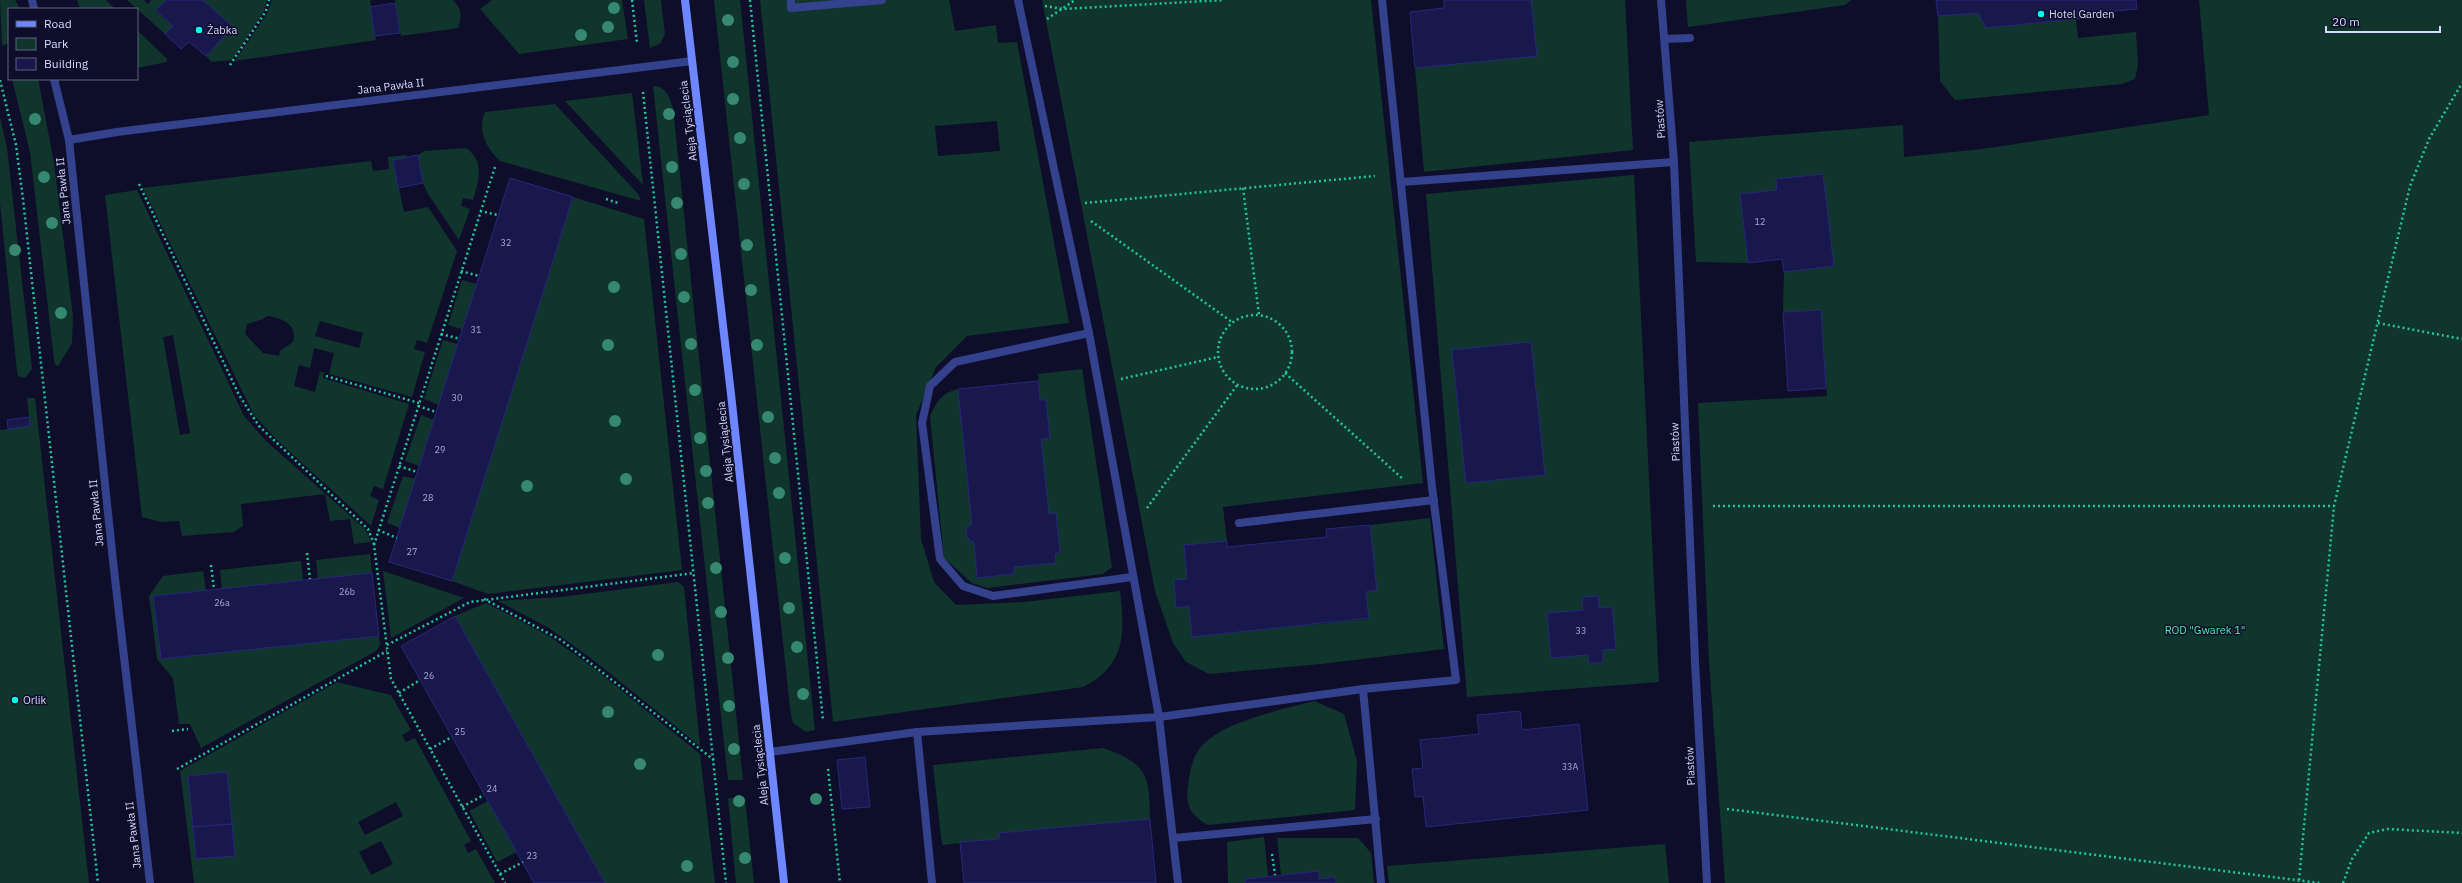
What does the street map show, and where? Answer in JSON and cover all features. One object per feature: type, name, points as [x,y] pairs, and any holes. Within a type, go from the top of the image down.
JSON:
[{"type":"street","name":"Aleja Tysiąclecia","points":[[685,0],[784,883]]},
{"type":"street","points":[[791,0],[791,8],[882,0]]},
{"type":"street","points":[[1018,0],[1089,333],[1132,577],[1159,717],[1178,883]]},
{"type":"street","points":[[770,752],[825,743],[917,732],[1159,717],[1363,689],[1456,680],[1434,500],[1382,0]]},
{"type":"street","name":"Piastów","points":[[1661,0],[1674,162],[1707,883]]},
{"type":"street","points":[[1665,39],[1690,38]]},
{"type":"street","name":"Jana Pawła II","points":[[69,140],[133,130],[692,61]]},
{"type":"street","name":"Jana Pawła II","points":[[54,80],[69,140],[111,545],[150,883]]},
{"type":"street","points":[[1402,182],[1674,162]]},
{"type":"street","points":[[1089,333],[955,362],[930,386],[922,423],[940,560],[963,586],[993,596],[1132,577]]},
{"type":"street","points":[[1239,523],[1434,500]]},
{"type":"street","points":[[1363,689],[1381,883]]},
{"type":"street","points":[[917,732],[932,883]]},
{"type":"street","points":[[1174,838],[1376,819]]},
{"type":"path","points":[[230,65],[266,11],[269,0]]},
{"type":"path","points":[[632,0],[638,49]]},
{"type":"path","points":[[750,0],[840,883]]},
{"type":"path","points":[[1063,10],[1075,0]]},
{"type":"path","points":[[1042,24],[1057,11],[1063,10],[1224,0]]},
{"type":"path","points":[[1038,5],[1063,10]]},
{"type":"path","points":[[0,80],[16,145],[23,199],[98,883]]},
{"type":"path","points":[[2299,880],[2334,506],[2410,186],[2429,139],[2462,83]]},
{"type":"path","points":[[642,90],[726,883]]},
{"type":"path","points":[[374,545],[495,167]]},
{"type":"path","points":[[1083,203],[1401,173]]},
{"type":"path","points":[[139,184],[239,395],[259,426],[368,530],[374,545],[391,679],[505,883]]},
{"type":"path","points":[[1243,188],[1259,315]]},
{"type":"path","points":[[606,200],[618,204]]},
{"type":"path","points":[[480,211],[498,215]]},
{"type":"path","points":[[1090,221],[1232,322]]},
{"type":"path","points":[[461,271],[479,276]]},
{"type":"path","points":[[1249,315],[1259,315],[1279,323],[1291,342],[1292,352],[1285,373],[1278,381],[1258,389],[1238,384],[1228,377],[1222,368],[1218,357],[1221,338],[1232,322],[1249,315]]},
{"type":"path","points":[[2378,323],[2462,340]]},
{"type":"path","points":[[441,334],[460,339]]},
{"type":"path","points":[[1117,380],[1218,357]]},
{"type":"path","points":[[1285,373],[1403,480]]},
{"type":"path","points":[[326,376],[418,404],[436,412]]},
{"type":"path","points":[[1146,509],[1238,384]]},
{"type":"path","points":[[399,466],[417,472]]},
{"type":"path","points":[[1689,506],[2334,506]]},
{"type":"path","points":[[378,530],[397,538]]},
{"type":"path","points":[[307,553],[310,579]]},
{"type":"path","points":[[211,565],[214,589]]},
{"type":"path","points":[[387,645],[458,606],[484,599],[694,573]]},
{"type":"path","points":[[484,599],[561,640],[714,760]]},
{"type":"path","points":[[177,769],[387,651]]},
{"type":"path","points":[[399,693],[420,680]]},
{"type":"path","points":[[172,731],[188,729]]},
{"type":"path","points":[[430,749],[452,737]]},
{"type":"path","points":[[462,807],[484,795]]},
{"type":"path","points":[[1703,806],[2320,883]]},
{"type":"path","points":[[2343,883],[2352,859],[2368,833],[2388,829],[2462,833]]},
{"type":"path","points":[[500,874],[523,862]]},
{"type":"green space","points":[[0,0],[15,0],[19,8],[8,8],[8,43],[2,46]]},
{"type":"green space","points":[[77,0],[106,0],[114,8],[80,8]]},
{"type":"green space","points":[[127,0],[144,0],[148,4],[151,0],[166,0],[156,11],[173,26],[165,34],[138,10],[138,8],[136,8]]},
{"type":"green space","points":[[203,0],[267,0],[264,11],[232,60],[211,62],[206,56],[233,27]]},
{"type":"green space","points":[[272,0],[370,0],[376,40],[235,61],[268,12]]},
{"type":"green space","points":[[395,0],[453,0],[460,10],[458,28],[401,36]]},
{"type":"green space","points":[[492,0],[622,0],[628,39],[519,54],[480,9]]},
{"type":"green space","points":[[644,0],[661,0],[665,34],[660,44],[650,48]]},
{"type":"green space","points":[[714,0],[740,0],[815,730],[806,732],[793,723],[790,708]]},
{"type":"green space","points":[[760,0],[949,0],[955,31],[996,25],[998,43],[1017,42],[1069,323],[967,336],[936,367],[916,415],[921,539],[934,582],[956,605],[1024,602],[1120,591],[1122,607],[1122,634],[1120,647],[1108,669],[1083,687],[833,722]],"holes":[[[997,121],[1000,151],[938,156],[935,126]]]},
{"type":"green space","points":[[1042,0],[1371,0],[1423,483],[1223,507],[1227,541],[1184,546],[1187,579],[1174,581],[1176,608],[1189,606],[1193,637],[1368,619],[1366,592],[1377,590],[1370,525],[1430,518],[1444,649],[1321,664],[1209,674],[1186,662],[1173,643],[1155,591]]},
{"type":"green space","points":[[1531,0],[1625,0],[1633,150],[1424,172],[1415,68]]},
{"type":"green space","points":[[1686,0],[1851,0],[1845,5],[1688,27]]},
{"type":"green space","name":"ROD \"Gwarek 1\"","points":[[2199,0],[2462,0],[2462,883],[1725,883],[1709,661],[1698,403],[1827,396],[1821,310],[1783,312],[1784,272],[1834,266],[1777,190],[1740,194],[1748,263],[1696,262],[1689,142],[1903,125],[1904,157],[1982,149],[2209,115]]},
{"type":"green space","points":[[1978,13],[1986,28],[2076,19],[2078,38],[2136,32],[2138,66],[2135,79],[2122,84],[1955,100],[1940,81],[1938,16]]},
{"type":"green space","points":[[138,31],[167,59],[167,62],[138,68]]},
{"type":"green space","points":[[12,80],[38,80],[54,163],[73,316],[72,343],[58,366],[55,365],[54,360],[30,152]]},
{"type":"green space","points":[[653,86],[657,86],[664,90],[673,108],[743,780],[728,780]]},
{"type":"green space","points":[[632,93],[643,185],[565,101]]},
{"type":"green space","points":[[555,104],[639,195],[641,201],[500,161],[487,145],[484,138],[482,125],[485,112]]},
{"type":"green space","points":[[0,117],[7,148],[32,369],[25,378],[18,376],[17,371],[0,203]]},
{"type":"green space","points":[[466,148],[476,159],[479,172],[473,200],[463,198],[461,206],[470,209],[459,240],[428,194],[423,183],[418,155],[424,151]]},
{"type":"green space","points":[[407,155],[407,158],[393,161],[404,212],[428,207],[457,251],[427,343],[417,340],[414,349],[425,352],[412,397],[329,374],[334,353],[314,348],[310,368],[299,365],[294,386],[315,392],[320,372],[324,372],[323,378],[409,404],[383,489],[374,486],[370,496],[379,500],[371,526],[276,439],[254,415],[143,188],[371,161],[373,171],[389,169],[388,157]],"holes":[[[267,316],[283,320],[291,326],[293,331],[293,342],[280,351],[279,356],[263,353],[245,334],[247,324],[263,319]],[[320,321],[363,333],[359,348],[315,336]]]},
{"type":"green space","points":[[1634,175],[1659,682],[1467,697],[1426,194]],"holes":[[[1531,342],[1545,475],[1466,483],[1452,350]],[[1582,597],[1599,608],[1612,607],[1616,649],[1603,650],[1603,662],[1589,664],[1588,655],[1552,658],[1547,614],[1583,610]]]},
{"type":"green space","points":[[137,190],[244,416],[265,440],[366,530],[371,542],[354,544],[350,519],[330,521],[325,494],[241,504],[243,526],[234,532],[182,536],[179,521],[161,522],[142,517],[105,195]],"holes":[[[173,335],[190,433],[180,435],[163,337]]]},
{"type":"green space","points":[[573,197],[644,219],[682,570],[488,594],[452,581]]},
{"type":"green space","points":[[462,280],[477,284],[462,329],[448,325]]},
{"type":"green space","points":[[443,340],[458,344],[439,405],[424,399]]},
{"type":"green space","points":[[1082,369],[1112,567],[1103,574],[987,588],[972,583],[944,558],[930,416],[944,395],[958,389],[972,524],[968,529],[967,536],[974,542],[977,578],[1014,574],[1014,567],[1056,563],[1055,554],[1060,553],[1056,513],[1049,514],[1041,439],[1046,400],[1040,400],[1038,374]]},
{"type":"green space","points":[[27,398],[35,398],[89,883],[0,883],[0,430],[30,426]]},
{"type":"green space","points":[[421,415],[434,420],[419,466],[405,461]]},
{"type":"green space","points":[[403,476],[416,479],[400,528],[387,523]]},
{"type":"green space","points":[[370,554],[372,573],[318,579],[316,560]]},
{"type":"green space","points":[[301,561],[303,580],[222,589],[220,570]]},
{"type":"green space","points":[[203,571],[206,590],[153,596],[161,659],[379,636],[380,645],[376,651],[201,748],[190,724],[179,724],[173,678],[157,659],[149,596],[163,576]]},
{"type":"green space","points":[[383,571],[464,598],[391,638]]},
{"type":"green space","points":[[678,582],[684,587],[700,746],[592,659],[549,628],[498,601],[561,597]]},
{"type":"green space","points":[[486,603],[549,636],[595,669],[700,754],[715,883],[605,883],[455,616]]},
{"type":"green space","points":[[337,682],[391,695],[411,730],[402,735],[406,742],[415,738],[471,841],[464,845],[468,853],[476,849],[495,883],[194,883],[180,771]],"holes":[[[227,772],[235,855],[196,859],[188,776]],[[396,802],[403,816],[365,835],[358,822]],[[381,841],[393,864],[371,875],[359,852]]]},
{"type":"green space","points":[[1314,701],[1344,714],[1357,761],[1355,810],[1208,825],[1193,814],[1190,810],[1187,799],[1189,777],[1192,763],[1198,751],[1207,741],[1219,732],[1251,718]]},
{"type":"green space","points":[[1103,748],[1128,759],[1137,765],[1143,772],[1149,791],[1150,819],[999,833],[999,839],[942,845],[933,765]]},
{"type":"green space","points":[[728,798],[745,798],[754,883],[736,883]]},
{"type":"green space","points":[[488,801],[517,852],[497,862],[469,811]]},
{"type":"green space","points":[[1264,837],[1268,876],[1245,879],[1245,883],[1228,883],[1227,842]]},
{"type":"green space","points":[[1277,838],[1358,838],[1371,853],[1374,883],[1336,883],[1335,877],[1319,879],[1319,872],[1281,875]]},
{"type":"green space","points":[[1665,844],[1669,883],[1389,883],[1387,866]]},
{"type":"building","name":"Żabka","points":[[166,0],[203,0],[233,27],[206,56],[189,42],[181,49],[165,34],[173,26],[156,10]]},
{"type":"building","points":[[1444,0],[1531,0],[1537,56],[1415,68],[1410,12],[1444,8]]},
{"type":"building","name":"Hotel Garden","points":[[1936,0],[2136,0],[2137,9],[2103,12],[2104,16],[1986,28],[1978,13],[1938,16]]},
{"type":"building","points":[[395,3],[400,33],[375,36],[370,7]]},
{"type":"building","points":[[418,155],[423,183],[398,188],[393,160]]},
{"type":"building","points":[[1823,174],[1834,266],[1784,272],[1782,259],[1748,263],[1740,194],[1777,190],[1776,179]]},
{"type":"building","points":[[510,178],[573,197],[452,581],[389,562]]},
{"type":"building","points":[[1821,310],[1826,388],[1788,391],[1783,312]]},
{"type":"building","points":[[1531,342],[1545,475],[1466,483],[1452,350]]},
{"type":"building","points":[[1038,381],[1040,400],[1046,400],[1050,438],[1041,439],[1049,514],[1056,513],[1060,553],[1055,554],[1056,563],[1014,567],[1014,574],[977,578],[974,542],[969,540],[966,534],[967,528],[972,524],[958,389]]},
{"type":"building","points":[[29,417],[30,426],[8,429],[7,420]]},
{"type":"building","points":[[1370,525],[1377,590],[1366,592],[1369,618],[1192,637],[1189,606],[1176,608],[1174,580],[1187,579],[1184,545],[1227,541],[1227,547],[1327,537],[1326,529]]},
{"type":"building","points":[[372,573],[379,636],[161,659],[153,596]]},
{"type":"building","points":[[1598,596],[1599,608],[1612,607],[1616,649],[1603,650],[1603,662],[1589,664],[1588,655],[1551,658],[1547,613],[1583,610],[1582,597]]},
{"type":"building","points":[[455,616],[605,883],[534,883],[401,646]]},
{"type":"building","points":[[1520,711],[1522,730],[1579,724],[1588,810],[1426,827],[1423,796],[1415,797],[1412,769],[1423,768],[1420,740],[1479,734],[1477,715]]},
{"type":"building","points":[[865,757],[870,807],[842,809],[837,760]]},
{"type":"building","points":[[227,772],[232,824],[193,827],[188,776]]},
{"type":"building","points":[[1150,819],[1156,883],[964,883],[960,842],[999,839],[999,833]]},
{"type":"building","points":[[232,824],[235,856],[196,859],[193,827]]},
{"type":"building","points":[[1319,871],[1319,879],[1335,877],[1336,883],[1245,883],[1245,879]]},
{"type":"place","name":"Hotel Garden","points":[[2041,14]]},
{"type":"place","name":"Żabka","points":[[199,30]]},
{"type":"place","name":"Orlik","points":[[15,700]]}]
